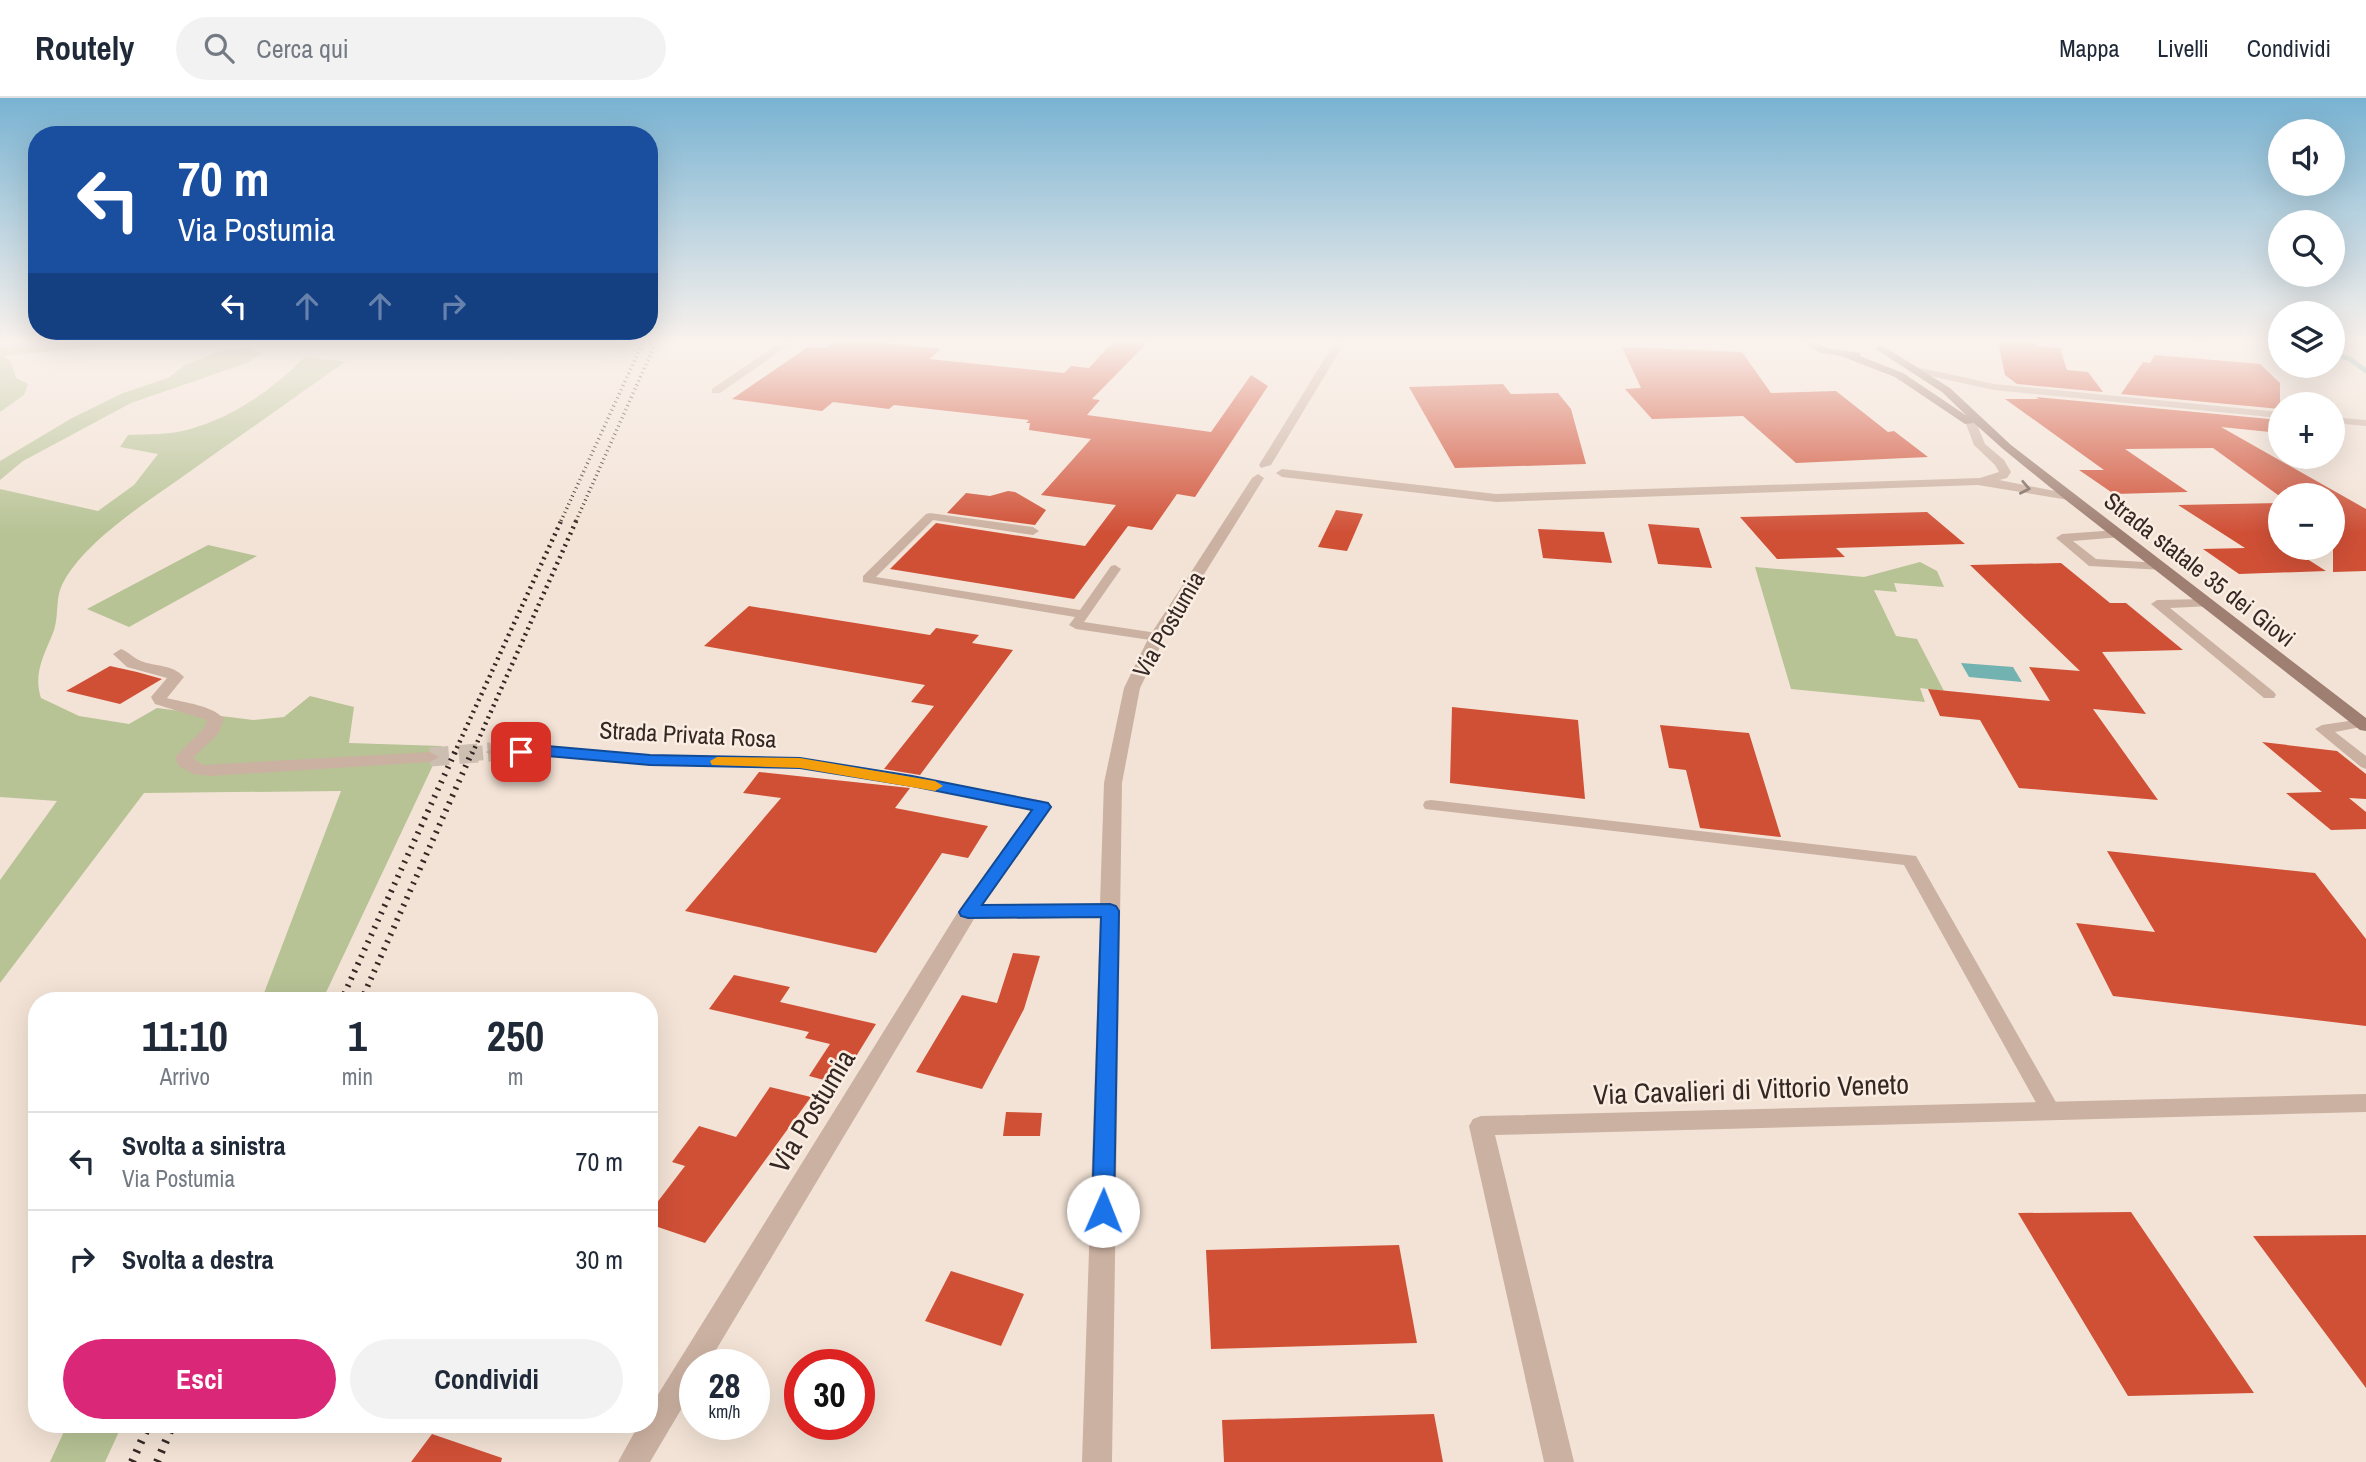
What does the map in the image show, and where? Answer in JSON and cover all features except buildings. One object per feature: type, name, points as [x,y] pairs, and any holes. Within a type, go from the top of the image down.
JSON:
[{"type":"main road","name":"Strada statale 35 dei Giovi","points":[[1944,406],[2007,447],[2364,724]]},
{"type":"main road","name":"Strada statale 35 dei Giovi","points":[[1965,406],[2007,447]]},
{"type":"street","name":"Via Postumia","points":[[1097,1462],[1113,783],[1132,688],[1157,637],[1301,406]]},
{"type":"street","points":[[2185,406],[2268,414]]},
{"type":"street","points":[[2345,421],[2366,424]]},
{"type":"street","points":[[1261,471],[1273,478],[1282,473],[1496,498],[1978,481],[1996,478],[2005,472],[2000,463],[1980,445],[1972,424]]},
{"type":"street","points":[[1978,481],[2023,487],[2071,498]]},
{"type":"street","points":[[121,654],[133,664],[169,672],[176,677],[159,697],[161,701],[209,714],[216,719],[212,730],[184,757],[188,765],[199,770],[430,757]]},
{"type":"street","name":"Strada Privata Rosa","points":[[495,752],[547,751],[650,760],[800,763],[912,781],[1043,807]]},
{"type":"street","name":"Via Postumia","points":[[658,1421],[968,912],[1043,807]]},
{"type":"street","points":[[968,912],[1110,911]]},
{"type":"street","name":"Via Cavalieri di Vittorio Veneto","points":[[1559,1462],[1481,1126],[2366,1102]]},
{"type":"street","name":"Via Postumia","points":[[633,1462],[651,1433]]},
{"type":"lane","points":[[1033,531],[930,516],[867,579],[1083,614]]},
{"type":"lane","points":[[2117,534],[2062,538],[2093,562],[2160,567]]},
{"type":"lane","points":[[1115,569],[1076,625],[1157,637]]},
{"type":"lane","points":[[2207,603],[2157,604],[2269,695]]},
{"type":"lane","points":[[2364,724],[2322,729],[2366,764]]},
{"type":"lane","points":[[1431,805],[1910,860],[2051,1111]]},
{"type":"green space","points":[[97,406],[126,406],[23,461],[0,480],[0,461]]},
{"type":"green space","points":[[243,406],[283,406],[122,520],[75,565],[61,587],[55,626],[41,665],[38,681],[41,698],[79,716],[129,724],[157,708],[253,720],[284,717],[310,696],[354,707],[349,743],[442,746],[326,992],[264,992],[341,791],[144,793],[0,983],[0,880],[57,801],[0,797],[0,489],[98,511],[134,485],[158,454],[120,447],[128,435],[180,432]]},
{"type":"green space","points":[[208,545],[257,556],[129,627],[87,609]]},
{"type":"green space","points":[[1920,562],[1937,571],[1944,587],[1894,583],[1897,592],[1874,590],[1896,636],[1917,639],[1944,691],[1920,688],[1925,702],[1791,689],[1755,567],[1864,577]]},
{"type":"green space","points":[[63,1433],[118,1433],[105,1462],[50,1462]]},
{"type":"water","points":[[1961,663],[2013,667],[2022,682],[1969,677]]},
{"type":"tunnel","points":[[430,757],[491,752]]},
{"type":"tunnel","points":[[468,754],[495,752]]},
{"type":"railway","points":[[561,521],[614,406]]},
{"type":"railway","points":[[576,521],[628,406]]},
{"type":"railway","points":[[454,754],[562,519]]},
{"type":"railway","points":[[472,754],[577,519]]},
{"type":"railway","points":[[345,992],[455,752]]},
{"type":"railway","points":[[365,992],[472,752]]},
{"type":"railway","points":[[132,1462],[145,1433]]},
{"type":"railway","points":[[157,1462],[169,1433]]},
{"type":"slow traffic","points":[[717,761],[800,763],[935,786]]},
{"type":"route","points":[[521,752],[547,751],[650,760],[800,763],[912,781],[1043,807],[968,912],[1110,911],[1103,1211]]}]
